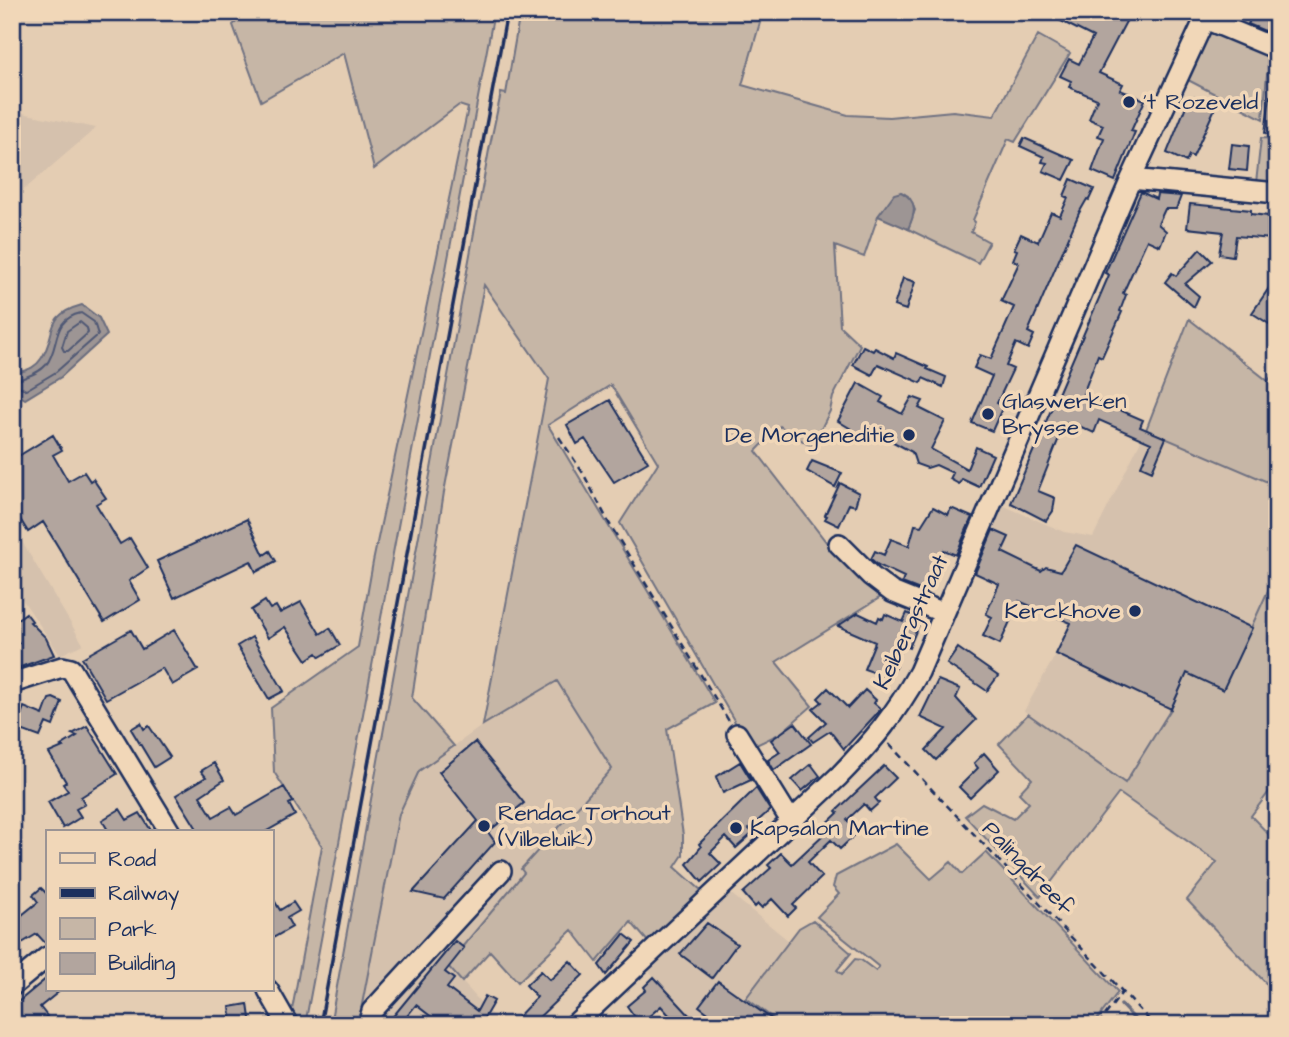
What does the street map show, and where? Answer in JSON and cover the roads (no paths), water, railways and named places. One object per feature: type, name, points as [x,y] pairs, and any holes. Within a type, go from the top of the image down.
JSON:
[{"type":"street","points":[[1207,15],[1240,35],[1277,49]]},
{"type":"street","name":"Keibergstraat","points":[[574,1025],[839,776],[879,734],[901,704],[919,672],[1131,180],[1207,15]]},
{"type":"street","points":[[1131,180],[1277,193]]},
{"type":"street","points":[[839,544],[871,576],[892,592],[944,613]]},
{"type":"street","points":[[12,683],[62,667],[71,669],[169,830]]},
{"type":"street","points":[[737,734],[791,821]]},
{"type":"street","points":[[368,1025],[372,1011],[501,871]]},
{"type":"street","points":[[12,986],[46,958]]},
{"type":"street","points":[[269,992],[282,1022]]},
{"type":"water","points":[[901,192],[911,199],[914,208],[908,229],[878,216],[894,194]]},
{"type":"water","points":[[82,305],[99,318],[107,335],[61,377],[25,399],[14,389],[12,375],[38,363],[46,350],[56,320],[69,309]]},
{"type":"waterway","points":[[1121,1005],[1140,1025]]},
{"type":"railway","points":[[320,1025],[507,12]]},
{"type":"place","name":"'t Rozeveld","points":[[1129,102]]},
{"type":"place","name":"Glaswerken Brysse","points":[[988,414]]},
{"type":"place","name":"De Morgeneditie","points":[[909,435]]},
{"type":"place","name":"Kerckhove","points":[[1135,611]]},
{"type":"place","name":"Rendac Torhout (Vilbeluik)","points":[[484,826]]},
{"type":"place","name":"Kapsalon Martine","points":[[736,828]]}]
